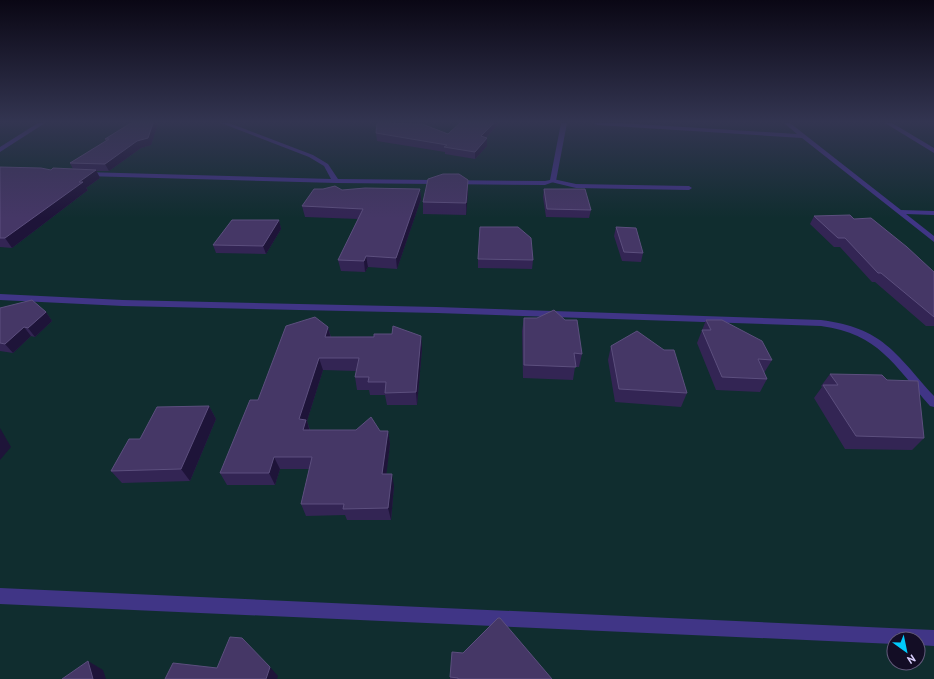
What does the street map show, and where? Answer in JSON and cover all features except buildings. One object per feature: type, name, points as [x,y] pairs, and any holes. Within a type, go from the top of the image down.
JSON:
[{"type":"street","points":[[308,155],[326,165],[336,181]]},
{"type":"street","points":[[75,174],[336,181],[545,183],[553,181],[558,155]]},
{"type":"street","points":[[827,155],[934,240]]},
{"type":"street","points":[[899,212],[934,213]]},
{"type":"street","points":[[0,297],[123,303],[437,310],[821,323],[844,326],[869,336],[890,355],[934,403]]},
{"type":"street","points":[[0,596],[934,638]]},
{"type":"lane","points":[[553,181],[576,186],[689,188]]},
{"type":"green space","points":[[0,155],[934,155],[934,679],[0,679]]}]
